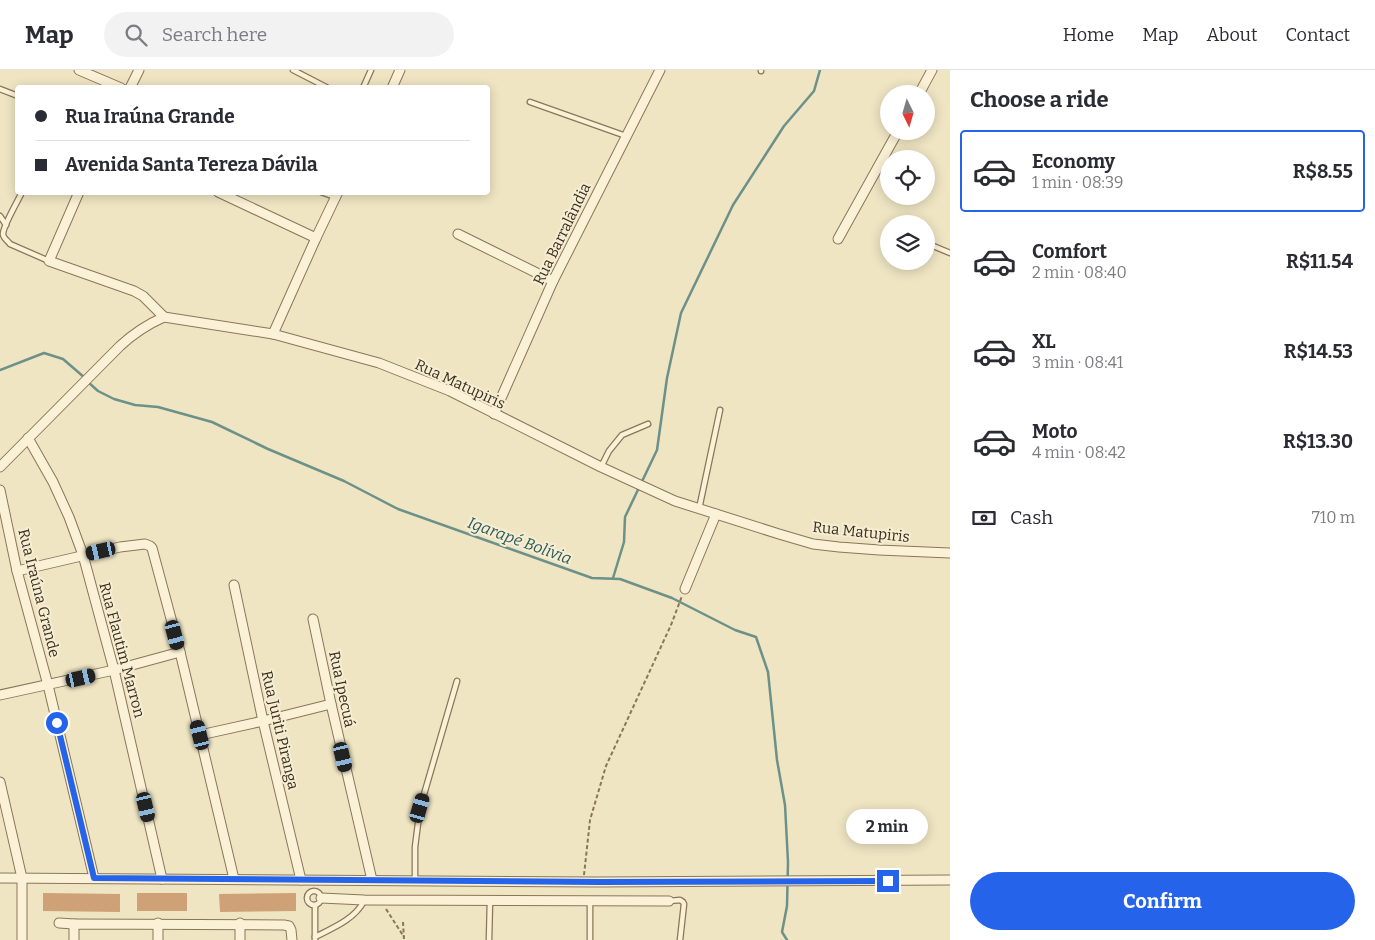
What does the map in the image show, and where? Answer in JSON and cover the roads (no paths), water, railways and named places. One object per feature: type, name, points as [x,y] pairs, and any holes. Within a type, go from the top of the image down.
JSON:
[{"type":"street","points":[[79,70],[114,85]]},
{"type":"street","points":[[132,85],[139,70]]},
{"type":"street","points":[[393,85],[400,70]]},
{"type":"street","name":"Rua Barralândia","points":[[494,414],[553,281],[660,70]]},
{"type":"street","points":[[924,85],[932,70]]},
{"type":"street","points":[[838,239],[893,140]]},
{"type":"street","points":[[0,466],[134,333],[148,324],[164,318],[143,296],[134,291],[49,261],[78,195]]},
{"type":"street","points":[[224,195],[316,238]]},
{"type":"street","points":[[273,334],[337,195]]},
{"type":"street","points":[[458,234],[553,281]]},
{"type":"street","name":"Rua Matupiris","points":[[164,318],[273,334],[379,363],[450,391],[601,467],[675,501],[813,544],[879,550],[950,553]]},
{"type":"street","name":"Rua Flautim Marron","points":[[28,438],[53,482],[69,516],[82,555],[114,670],[162,879]]},
{"type":"street","name":"Rua Iraúna Grande","points":[[0,490],[17,571],[48,685],[94,878]]},
{"type":"street","points":[[685,589],[716,514]]},
{"type":"street","points":[[17,571],[120,546],[145,544],[152,548],[180,652],[234,879]]},
{"type":"street","name":"Rua Juriti Piranga","points":[[234,585],[263,721],[301,880]]},
{"type":"street","name":"Rua Ipecuá","points":[[313,619],[372,880]]},
{"type":"street","points":[[0,695],[114,670],[180,652]]},
{"type":"street","points":[[200,735],[331,704]]},
{"type":"street","points":[[0,782],[22,878],[22,940]]},
{"type":"street","points":[[0,878],[583,882],[950,880]]},
{"type":"street","points":[[322,898],[364,900],[669,901]]},
{"type":"street","points":[[59,923],[284,924],[291,930],[292,940]]},
{"type":"street","points":[[158,923],[158,940]]},
{"type":"street","points":[[240,923],[240,940]]},
{"type":"street","points":[[74,924],[74,940]]},
{"type":"lane","points":[[293,70],[322,85]]},
{"type":"lane","points":[[364,85],[371,70]]},
{"type":"lane","points":[[0,89],[15,95]]},
{"type":"lane","points":[[530,102],[626,136]]},
{"type":"lane","points":[[21,195],[3,234],[10,244],[49,261]]},
{"type":"lane","points":[[0,216],[6,225]]},
{"type":"lane","points":[[935,247],[950,253]]},
{"type":"lane","points":[[699,509],[720,410]]},
{"type":"lane","points":[[601,467],[609,451],[622,435],[648,424]]},
{"type":"lane","points":[[414,881],[415,847],[420,808],[456,681]]},
{"type":"lane","points":[[312,891],[316,891],[322,898],[315,905],[310,904],[308,900],[308,894],[312,891]]},
{"type":"lane","points":[[315,905],[315,938],[347,920],[356,913],[364,900]]},
{"type":"lane","points":[[489,940],[490,900]]},
{"type":"lane","points":[[590,900],[590,940]]},
{"type":"lane","points":[[669,901],[680,900],[684,904],[680,940]]},
{"type":"waterway","points":[[613,578],[624,542],[625,517],[657,450],[667,378],[681,313],[733,205],[784,126],[814,91],[820,70]]},
{"type":"waterway","name":"Igarapé Bolívia","points":[[0,370],[44,353],[63,359],[85,378]]},
{"type":"waterway","name":"Igarapé Bolívia","points":[[88,382],[98,391],[114,399],[135,405],[158,407],[212,422],[268,449],[344,481],[398,509],[592,578],[620,579],[672,598],[735,630],[756,637],[768,672],[777,760],[785,805],[788,862],[787,906],[782,932],[787,940]]}]
